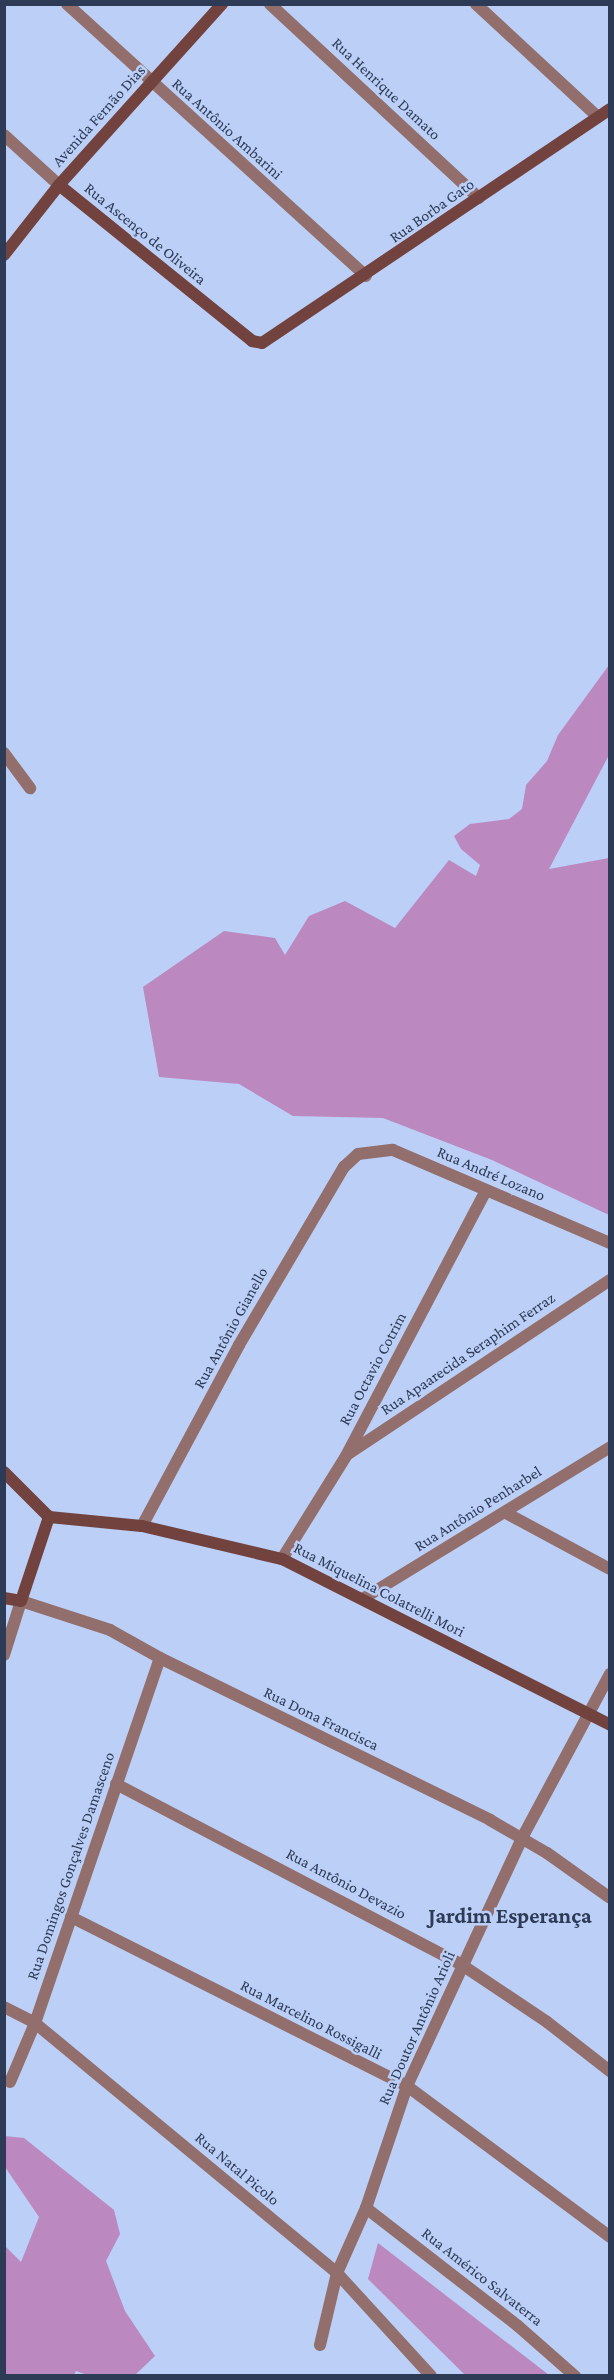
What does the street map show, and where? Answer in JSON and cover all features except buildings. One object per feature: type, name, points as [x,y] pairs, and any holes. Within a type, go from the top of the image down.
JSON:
[{"type":"street","name":"Rua Antônio Ambarini","points":[[66,4],[366,276]]},
{"type":"street","name":"Avenida Fernão Dias","points":[[4,255],[59,185],[222,4]]},
{"type":"street","name":"Rua Henrique Damato","points":[[270,4],[479,198]]},
{"type":"street","points":[[476,4],[598,117]]},
{"type":"street","name":"Rua Borba Gato","points":[[272,339],[609,109]]},
{"type":"street","name":"Rua Ascenço de Oliveira","points":[[4,135],[59,185],[252,340],[262,343],[272,339]]},
{"type":"street","points":[[4,753],[30,788]]},
{"type":"street","name":"Rua André Lozano","points":[[358,1154],[393,1150],[609,1243]]},
{"type":"street","name":"Rua Antônio Gianello","points":[[142,1526],[239,1345],[344,1167],[358,1154]]},
{"type":"street","name":"Rua Octavio Cotrim","points":[[282,1559],[346,1456],[486,1191]]},
{"type":"street","name":"Rua Apaarecida Seraphim Ferraz","points":[[346,1456],[609,1280]]},
{"type":"street","name":"Rua Antônio Penharbel","points":[[364,1598],[506,1513],[609,1447]]},
{"type":"street","points":[[4,1472],[49,1517],[4,1655]]},
{"type":"street","points":[[506,1513],[609,1569]]},
{"type":"street","name":"Rua Miquelina Colatrelli Mori","points":[[49,1517],[142,1526],[282,1559],[364,1598],[587,1716],[609,1725]]},
{"type":"street","name":"Rua Dona Francisca","points":[[4,1598],[21,1601],[110,1630],[160,1658],[522,1838],[609,1898]]},
{"type":"street","name":"Rua Domingos Gonçalves Damasceno","points":[[10,2082],[35,2023],[160,1658]]},
{"type":"street","name":"Rua Doutor Antônio Arioli","points":[[320,2345],[337,2273],[366,2208],[407,2086],[522,1838],[609,1674]]},
{"type":"street","name":"Rua Antônio Devazio","points":[[116,1784],[462,1965],[547,2022],[609,2072]]},
{"type":"street","name":"Rua Marcelino Rossigalli","points":[[71,1917],[407,2086],[609,2237]]},
{"type":"street","name":"Rua Natal Picolo","points":[[4,2007],[35,2023],[337,2273],[431,2376]]},
{"type":"street","name":"Rua Américo Salvaterra","points":[[366,2208],[518,2326],[575,2376]]},
{"type":"shaded area","points":[[609,665],[609,755],[549,869],[609,858],[609,1215],[492,1160],[383,1118],[293,1116],[239,1084],[159,1077],[143,987],[224,931],[275,938],[285,955],[309,916],[345,901],[395,928],[449,860],[476,876],[480,865],[461,849],[454,836],[470,824],[509,819],[522,809],[526,785],[547,761],[558,735]]},
{"type":"shaded area","points":[[5,2136],[24,2138],[114,2210],[120,2234],[106,2261],[125,2311],[155,2356],[135,2375],[87,2375],[76,2371],[74,2375],[5,2375],[5,2246],[21,2262],[39,2217],[5,2167]]},
{"type":"shaded area","points":[[378,2243],[549,2375],[465,2375],[368,2279]]},
{"type":"district","name":"Jardim Esperança","points":[[510,1916]]}]
